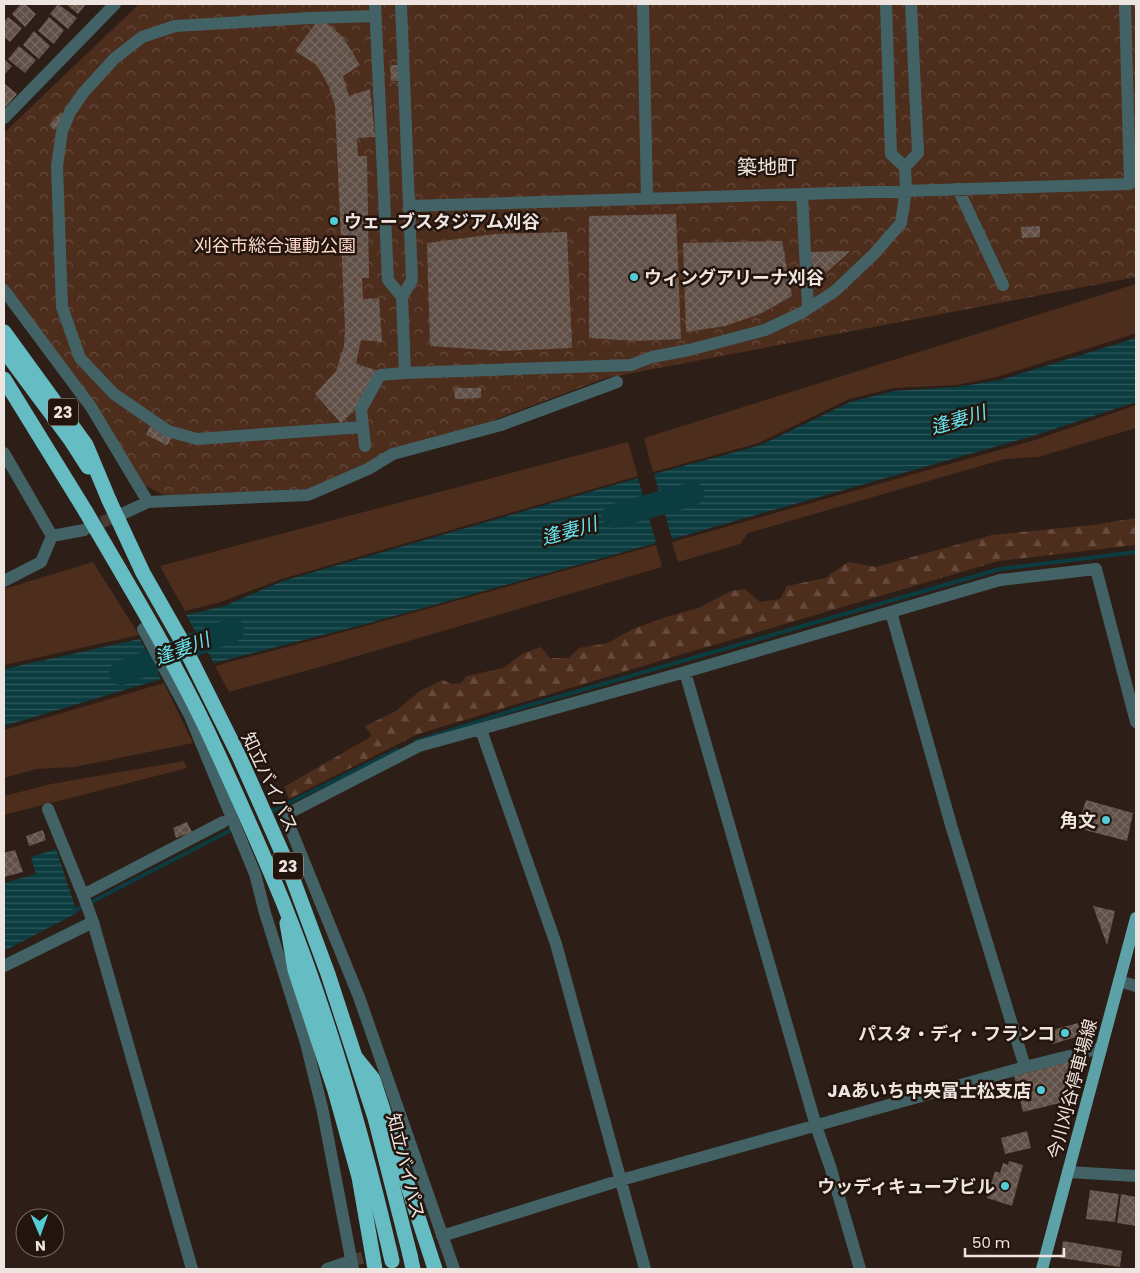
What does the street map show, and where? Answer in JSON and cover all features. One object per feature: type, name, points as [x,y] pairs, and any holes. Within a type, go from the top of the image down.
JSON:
[{"type":"highway","name":"23","points":[[4,332],[86,445],[109,500]]},
{"type":"highway","name":"知立バイパス","points":[[4,350],[70,440],[109,500],[143,572],[180,638],[239,756],[284,856],[328,974],[356,1057],[375,1118],[411,1262]]},
{"type":"highway","name":"知立バイパス","points":[[4,379],[86,512],[157,635],[206,729],[283,903],[342,1072],[377,1196],[393,1265]]},
{"type":"highway","points":[[283,903],[295,970],[335,1091],[359,1177],[375,1269]]},
{"type":"highway","points":[[356,1057],[373,1079],[435,1269]]},
{"type":"main road","name":"今川刈谷停車場線","points":[[1042,1269],[1136,918]]},
{"type":"street","points":[[4,118],[115,4]]},
{"type":"street","points":[[401,4],[412,280],[402,297],[405,373]]},
{"type":"street","points":[[643,4],[647,199]]},
{"type":"street","points":[[365,446],[361,409],[380,375],[631,365],[652,357],[689,350],[765,330],[808,308],[835,291],[874,254],[901,223],[906,190],[905,167],[891,154],[886,4]]},
{"type":"street","points":[[905,167],[918,153],[911,4]]},
{"type":"street","points":[[409,206],[1130,184],[1125,4]]},
{"type":"street","points":[[363,428],[197,439],[168,432],[114,394],[80,358],[62,307],[57,166],[62,132],[70,112],[83,93],[114,59],[142,37],[175,26],[310,18],[375,10],[388,280],[402,297]]},
{"type":"street","points":[[958,189],[1003,285]]},
{"type":"street","points":[[802,194],[808,308]]},
{"type":"street","points":[[4,290],[90,407],[148,502]]},
{"type":"street","points":[[122,514],[148,502],[308,495],[368,469],[393,454],[502,425],[617,382]]},
{"type":"street","points":[[6,460],[52,536]]},
{"type":"street","points":[[52,536],[84,530]]},
{"type":"street","points":[[4,581],[41,562],[52,536]]},
{"type":"street","points":[[454,1269],[359,997],[285,815],[419,746],[685,672],[1000,580],[1096,569],[1136,722]]},
{"type":"street","points":[[891,612],[951,825],[1025,1067]]},
{"type":"street","points":[[143,630],[190,716],[255,874],[265,913],[306,1043],[323,1112],[352,1265],[327,1269]]},
{"type":"street","points":[[685,672],[816,1126],[830,1166],[860,1269]]},
{"type":"street","points":[[481,730],[556,944],[645,1269]]},
{"type":"street","points":[[48,808],[93,922],[192,1269]]},
{"type":"street","points":[[83,895],[223,822]]},
{"type":"street","points":[[4,966],[93,922]]},
{"type":"street","points":[[1119,981],[1136,986]]},
{"type":"street","points":[[442,1236],[622,1180],[1025,1067],[1101,1048]]},
{"type":"street","points":[[1068,1172],[1136,1176]]},
{"type":"green space","name":"刈谷市総合運動公園","points":[[139,4],[1136,4],[1136,277],[606,378],[309,489],[167,497],[144,485],[4,284],[4,133]]},
{"type":"green space","points":[[1136,284],[1136,333],[1131,335],[997,377],[957,385],[893,388],[849,399],[759,443],[653,472],[644,438]]},
{"type":"green space","points":[[1136,405],[1136,428],[1038,457],[1005,459],[748,533],[740,544],[678,562],[672,542],[1035,440]]},
{"type":"green space","points":[[628,442],[638,476],[282,579],[221,602],[185,611],[160,566]]},
{"type":"green space","points":[[1136,518],[1136,545],[999,561],[418,734],[289,799],[284,787],[372,736],[365,726],[396,711],[420,691],[443,680],[451,684],[461,683],[467,676],[503,668],[524,653],[541,647],[550,658],[569,658],[579,648],[608,643],[633,629],[698,608],[731,591],[745,589],[760,602],[780,599],[787,586],[825,578],[848,562],[876,567],[992,535],[1093,525]]},
{"type":"green space","points":[[656,545],[662,567],[229,692],[215,666],[362,627]]},
{"type":"green space","points":[[93,562],[139,635],[4,665],[4,589]]},
{"type":"green space","points":[[164,683],[193,743],[74,767],[36,769],[4,778],[4,730]]},
{"type":"green space","points":[[184,761],[187,768],[4,815],[4,796],[51,784]]},
{"type":"water","points":[[1136,338],[1136,402],[1033,436],[672,539],[654,474],[761,445],[850,402],[894,391],[957,387],[1000,380]]},
{"type":"water","points":[[638,478],[656,543],[362,625],[214,663],[186,615],[224,606],[283,581]]},
{"type":"water","points":[[140,639],[161,679],[4,726],[4,669]]},
{"type":"water","points":[[56,849],[77,913],[4,951],[4,883],[36,874],[31,857]]},
{"type":"building","points":[[21,4],[25,4],[36,14],[25,27],[12,14]]},
{"type":"building","points":[[58,4],[77,18],[68,29],[50,14]]},
{"type":"building","points":[[66,4],[86,4],[78,14]]},
{"type":"building","points":[[8,17],[22,28],[10,42],[4,37],[4,22]]},
{"type":"building","points":[[49,17],[64,30],[54,44],[38,31]]},
{"type":"building","points":[[319,19],[343,37],[360,65],[343,76],[349,96],[370,89],[375,137],[357,138],[358,156],[367,156],[369,278],[362,278],[363,299],[379,298],[382,342],[361,340],[356,364],[376,370],[367,393],[354,411],[341,423],[315,394],[336,371],[344,346],[345,328],[335,106],[329,87],[320,70],[315,64],[295,51]]},
{"type":"building","points":[[34,31],[50,46],[39,59],[23,45]]},
{"type":"building","points":[[19,46],[36,60],[25,73],[8,59]]},
{"type":"building","points":[[4,59],[12,66],[5,74],[4,73]]},
{"type":"building","points":[[390,65],[398,65],[399,81],[391,81]]},
{"type":"building","points":[[4,83],[17,94],[6,107],[4,104]]},
{"type":"building","points":[[61,112],[66,117],[54,130],[49,125]]},
{"type":"building","name":"ウィングアリーナ刈谷","points":[[676,214],[681,339],[636,341],[589,338],[589,216]]},
{"type":"building","points":[[1040,226],[1040,237],[1022,238],[1021,227]]},
{"type":"building","points":[[567,232],[572,348],[502,351],[430,346],[427,243],[495,234]]},
{"type":"building","points":[[782,241],[792,296],[760,314],[725,326],[686,332],[683,243]]},
{"type":"building","points":[[850,251],[817,281],[809,252]]},
{"type":"building","points":[[454,388],[481,388],[481,398],[455,399]]},
{"type":"building","points":[[150,426],[172,437],[167,445],[146,435]]},
{"type":"building","name":"角文","points":[[1086,800],[1133,813],[1127,841],[1077,828]]},
{"type":"building","points":[[187,822],[192,832],[176,838],[173,828]]},
{"type":"building","points":[[43,830],[46,840],[29,846],[26,836]]},
{"type":"building","points":[[15,850],[23,872],[4,877],[4,853]]},
{"type":"building","points":[[1093,906],[1115,911],[1107,945]]},
{"type":"building","name":"パスタ・ディ・フランコ","points":[[1078,1023],[1082,1035],[1053,1044],[1049,1031]]},
{"type":"building","name":"JAあいち中央富士松支店","points":[[1072,1061],[1060,1103],[1023,1112],[1014,1076]]},
{"type":"building","points":[[1027,1131],[1031,1148],[1005,1154],[1001,1138]]},
{"type":"building","name":"ウッディキューブビル","points":[[1009,1161],[1023,1165],[1012,1206],[987,1198],[995,1171],[1000,1173],[1003,1163],[1008,1165]]},
{"type":"building","points":[[1090,1190],[1119,1194],[1115,1222],[1086,1219]]},
{"type":"building","points":[[1121,1194],[1136,1197],[1136,1226],[1117,1223]]},
{"type":"building","points":[[1063,1241],[1122,1251],[1120,1267],[1061,1258]]},
{"type":"waterway","name":"逢妻川","points":[[614,516],[692,494]]},
{"type":"waterway","points":[[415,742],[520,708],[1000,569],[1136,552]]},
{"type":"waterway","name":"逢妻川","points":[[121,673],[232,630]]},
{"type":"waterway","points":[[268,813],[397,750]]},
{"type":"waterway","points":[[72,912],[235,828]]},
{"type":"tunnel","points":[[85,529],[122,514]]},
{"type":"tunnel","points":[[351,1261],[442,1236]]},
{"type":"place","name":"ウェーブスタジアム刈谷","points":[[334,221]]},
{"type":"place","name":"ウィングアリーナ刈谷","points":[[634,277]]},
{"type":"place","name":"角文","points":[[1106,820]]},
{"type":"place","name":"パスタ・ディ・フランコ","points":[[1065,1033]]},
{"type":"place","name":"JAあいち中央富士松支店","points":[[1041,1090]]},
{"type":"place","name":"ウッディキューブビル","points":[[1005,1186]]},
{"type":"district","name":"築地町","points":[[767,167]]}]
